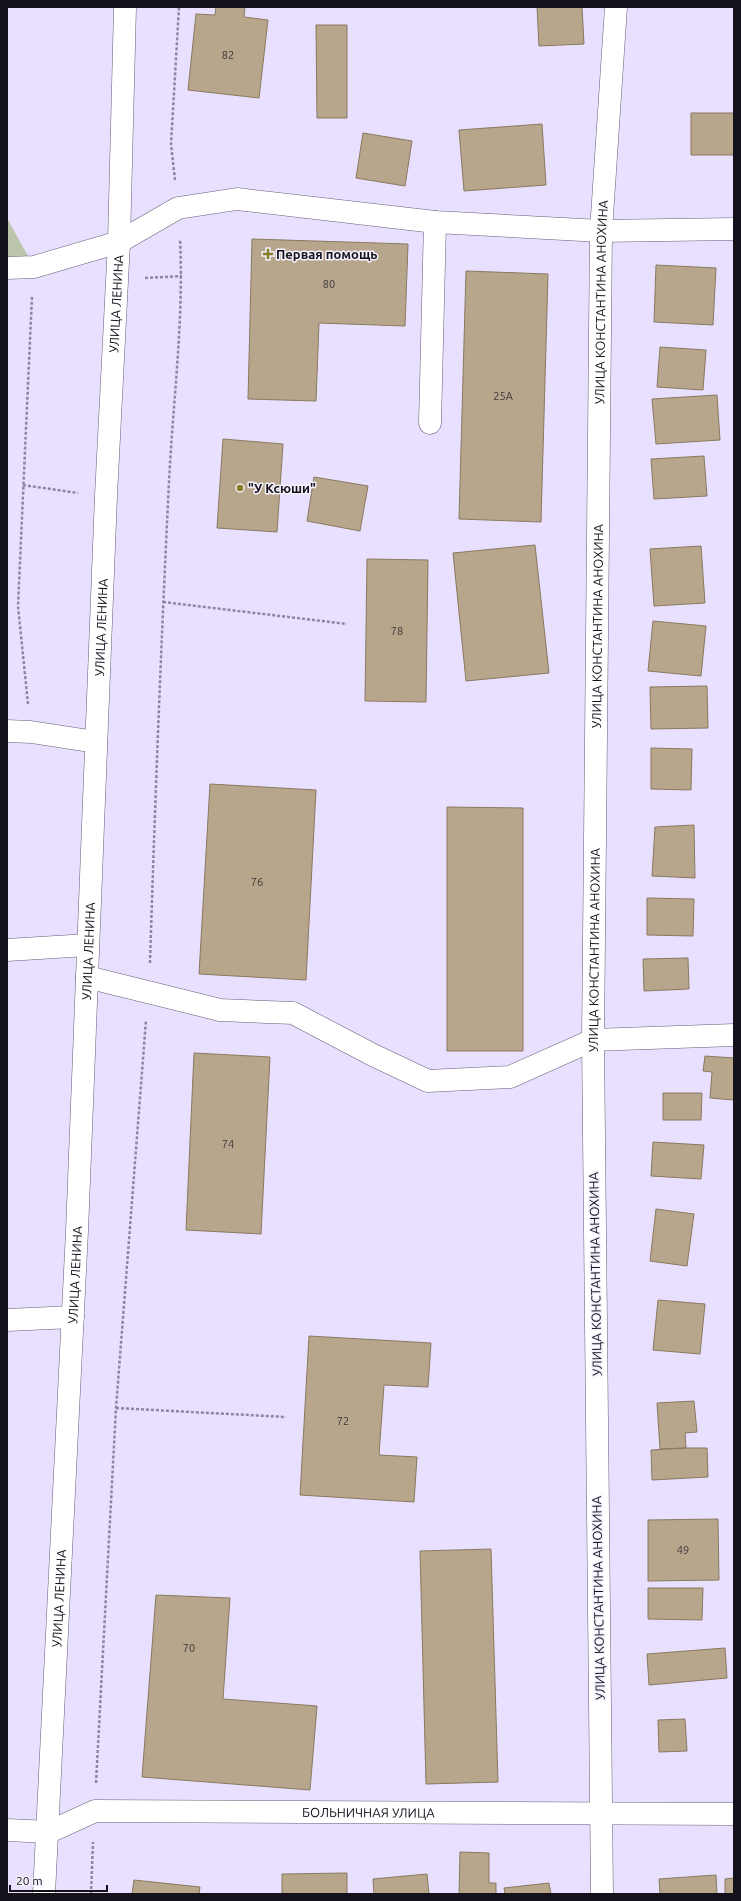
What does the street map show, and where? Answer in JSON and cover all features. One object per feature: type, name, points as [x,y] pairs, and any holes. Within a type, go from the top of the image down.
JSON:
[{"type":"street","name":"УЛИЦА ЛЕНИНА","points":[[44,1894],[49,1832],[73,1317],[106,496],[119,242],[124,7]]},
{"type":"street","name":"УЛИЦА КОНСТАНТИНА АНОХИНА","points":[[602,1894],[593,1040],[601,231],[616,7]]},
{"type":"street","points":[[7,268],[34,267],[119,242],[178,208],[237,199],[435,222],[601,231],[734,229]]},
{"type":"street","points":[[430,423],[435,222]]},
{"type":"street","points":[[7,731],[32,732],[96,742]]},
{"type":"street","points":[[7,950],[88,945]]},
{"type":"street","points":[[86,977],[220,1010],[294,1013],[373,1055],[428,1080],[510,1077],[593,1040],[734,1035]]},
{"type":"street","points":[[7,1320],[73,1317]]},
{"type":"street","name":"БОЛЬНИЧНАЯ УЛИЦА","points":[[7,1830],[49,1832],[95,1811],[734,1814]]},
{"type":"path","points":[[91,1894],[116,1408],[148,993],[163,602],[182,276],[178,208],[171,144],[179,7]]},
{"type":"path","points":[[32,732],[18,606],[34,267]]},
{"type":"path","points":[[117,280],[182,276]]},
{"type":"path","points":[[23,485],[106,496]]},
{"type":"path","points":[[163,602],[347,624]]},
{"type":"path","points":[[116,1408],[286,1417]]},
{"type":"green space","points":[[7,218],[34,267],[7,268]]},
{"type":"building","points":[[216,7],[245,7],[244,17],[268,20],[259,98],[188,90],[196,14],[215,15]]},
{"type":"building","points":[[537,7],[582,7],[584,44],[539,46]]},
{"type":"building","points":[[316,25],[347,25],[347,118],[317,118]]},
{"type":"building","points":[[691,113],[734,113],[734,155],[691,155]]},
{"type":"building","points":[[542,124],[546,185],[464,191],[459,130]]},
{"type":"building","points":[[363,133],[412,141],[405,186],[356,178]]},
{"type":"building","points":[[252,239],[408,244],[405,326],[319,323],[316,401],[248,399]]},
{"type":"building","points":[[656,265],[716,268],[713,325],[654,322]]},
{"type":"building","points":[[466,271],[548,274],[541,522],[459,519]]},
{"type":"building","points":[[660,347],[706,350],[703,390],[657,387]]},
{"type":"building","points":[[717,395],[720,440],[656,444],[652,399]]},
{"type":"building","points":[[223,439],[283,444],[277,532],[217,528]]},
{"type":"building","points":[[704,456],[707,496],[654,499],[651,459]]},
{"type":"building","points":[[314,477],[368,486],[360,531],[307,521]]},
{"type":"building","points":[[535,545],[549,673],[466,681],[453,553]]},
{"type":"building","points":[[701,546],[705,603],[654,606],[650,549]]},
{"type":"building","points":[[367,559],[428,560],[426,702],[365,701]]},
{"type":"building","points":[[653,621],[706,626],[701,676],[648,671]]},
{"type":"building","points":[[707,686],[708,728],[651,729],[650,687]]},
{"type":"building","points":[[651,748],[692,749],[691,790],[651,789]]},
{"type":"building","points":[[210,784],[316,790],[306,980],[199,974]]},
{"type":"building","points":[[447,807],[523,808],[523,1051],[447,1051]]},
{"type":"building","points":[[694,825],[695,878],[652,876],[655,827]]},
{"type":"building","points":[[647,898],[694,899],[693,936],[647,935]]},
{"type":"building","points":[[688,958],[689,989],[644,991],[643,959]]},
{"type":"building","points":[[194,1053],[270,1057],[261,1234],[186,1230]]},
{"type":"building","points":[[705,1056],[734,1058],[734,1100],[710,1098],[712,1072],[703,1071]]},
{"type":"building","points":[[663,1093],[702,1093],[701,1120],[663,1120]]},
{"type":"building","points":[[653,1142],[704,1145],[701,1179],[651,1176]]},
{"type":"building","points":[[656,1209],[694,1214],[687,1266],[650,1261]]},
{"type":"building","points":[[658,1300],[705,1304],[700,1354],[653,1350]]},
{"type":"building","points":[[309,1336],[431,1343],[428,1387],[384,1385],[379,1455],[417,1457],[414,1502],[300,1495]]},
{"type":"building","points":[[694,1401],[697,1432],[685,1433],[686,1448],[660,1449],[657,1403]]},
{"type":"building","points":[[707,1448],[708,1477],[652,1480],[651,1450]]},
{"type":"building","points":[[718,1519],[719,1580],[648,1581],[648,1520]]},
{"type":"building","points":[[491,1549],[498,1782],[426,1784],[420,1551]]},
{"type":"building","points":[[648,1588],[703,1588],[702,1620],[648,1619]]},
{"type":"building","points":[[156,1595],[230,1598],[223,1699],[317,1706],[310,1790],[142,1777]]},
{"type":"building","points":[[725,1648],[727,1678],[649,1685],[647,1654]]},
{"type":"building","points":[[685,1719],[687,1751],[659,1752],[658,1720]]},
{"type":"building","points":[[460,1852],[489,1853],[489,1883],[496,1883],[496,1894],[459,1894]]},
{"type":"building","points":[[347,1873],[347,1894],[282,1894],[282,1874]]},
{"type":"building","points":[[427,1874],[429,1894],[374,1894],[373,1879]]},
{"type":"building","points":[[716,1875],[717,1894],[660,1894],[659,1879]]},
{"type":"building","points":[[734,1878],[734,1894],[725,1894],[725,1879]]},
{"type":"building","points":[[134,1880],[200,1887],[199,1894],[132,1894]]},
{"type":"building","points":[[549,1883],[551,1894],[505,1894],[504,1888]]},
{"type":"place","name":"Первая помощь","points":[[268,254]]},
{"type":"place","name":"\"У Ксюши\"","points":[[240,488]]}]
